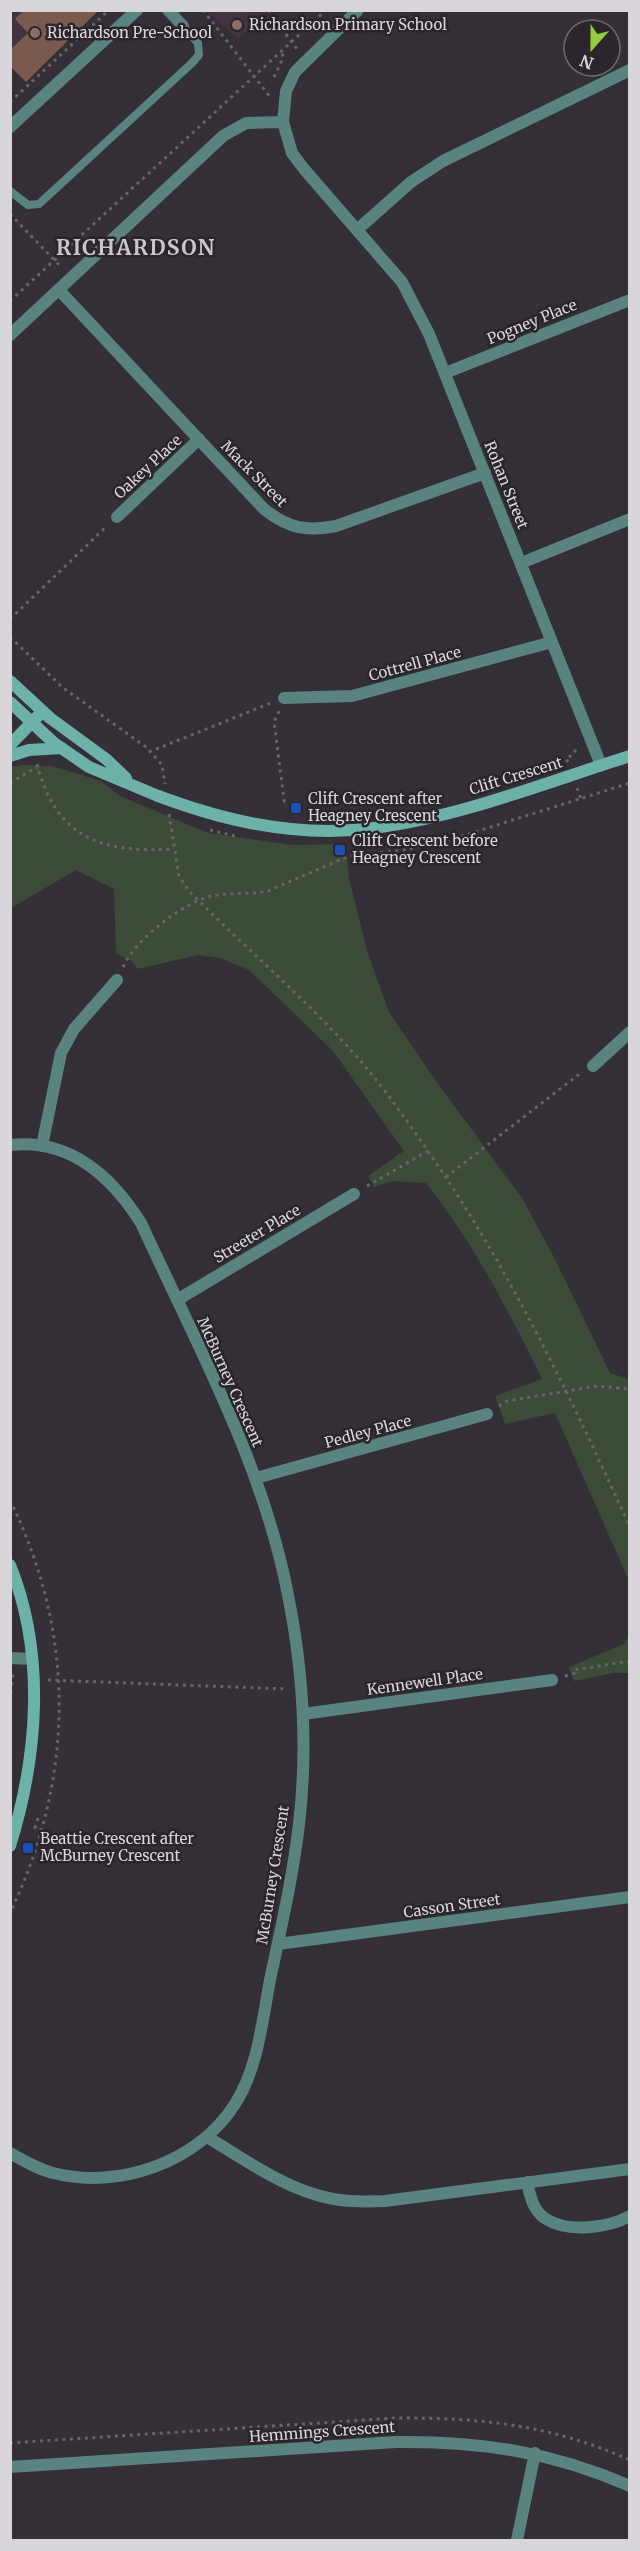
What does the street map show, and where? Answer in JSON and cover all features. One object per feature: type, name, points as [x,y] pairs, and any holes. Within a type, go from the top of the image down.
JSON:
[{"type":"street","points":[[10,127],[136,10]]},
{"type":"street","points":[[168,10],[183,26]]},
{"type":"street","name":"Rohan Street","points":[[358,10],[295,72],[286,92],[283,122],[292,153],[303,169],[358,229],[412,299],[445,373],[601,765]]},
{"type":"street","points":[[358,229],[411,182],[442,161],[630,70]]},
{"type":"street","points":[[10,335],[223,136],[246,123],[283,122]]},
{"type":"street","name":"Mack Street","points":[[59,290],[264,509],[282,523],[302,530],[336,526],[485,473]]},
{"type":"street","name":"Pogney Place","points":[[445,373],[630,300]]},
{"type":"street","name":"Oakey Place","points":[[117,517],[199,439]]},
{"type":"street","points":[[521,562],[630,519]]},
{"type":"street","name":"Cottrell Place","points":[[284,698],[352,696],[552,642]]},
{"type":"street","name":"Clift Crescent","points":[[10,681],[42,711],[106,759],[132,783]]},
{"type":"street","points":[[13,709],[28,697]]},
{"type":"street","name":"Clift Crescent","points":[[13,709],[89,767],[162,792],[170,807],[258,825],[315,830],[373,828],[429,818],[630,756]]},
{"type":"street","points":[[10,745],[42,711]]},
{"type":"street","points":[[10,756],[29,750],[62,748]]},
{"type":"street","points":[[42,1146],[61,1053],[74,1029],[117,980]]},
{"type":"street","points":[[593,1066],[630,1032]]},
{"type":"street","name":"McBurney Crescent","points":[[10,1144],[42,1146],[73,1155],[100,1171],[123,1194],[141,1222],[256,1478],[288,1592],[298,1653],[303,1714],[299,1820],[278,1944],[248,2078],[235,2104],[207,2137],[158,2165],[123,2176],[88,2178],[55,2173],[10,2153]]},
{"type":"street","name":"Streeter Place","points":[[177,1300],[354,1194]]},
{"type":"street","name":"Pedley Place","points":[[256,1478],[487,1414]]},
{"type":"street","points":[[10,1565],[22,1601],[32,1659],[33,1679],[31,1759],[22,1808],[10,1846]]},
{"type":"street","points":[[12,1664],[32,1659]]},
{"type":"street","name":"Kennewell Place","points":[[303,1714],[552,1680]]},
{"type":"street","name":"Casson Street","points":[[278,1944],[630,1897]]},
{"type":"street","points":[[207,2137],[284,2181],[315,2195],[350,2202],[385,2201],[630,2169]]},
{"type":"street","points":[[527,2182],[533,2204],[546,2219],[571,2227],[597,2226],[630,2216]]},
{"type":"street","name":"Hemmings Crescent","points":[[10,2467],[396,2442],[452,2442],[535,2454],[593,2470],[630,2486]]},
{"type":"street","points":[[517,2541],[535,2454]]},
{"type":"lane","points":[[10,191],[28,205],[39,204],[192,63],[199,55],[198,43],[183,26]]},
{"type":"path","points":[[10,102],[109,10]]},
{"type":"path","points":[[203,10],[273,101],[284,104]]},
{"type":"path","points":[[268,10],[306,60]]},
{"type":"path","points":[[10,300],[327,10]]},
{"type":"path","points":[[10,214],[71,278]]},
{"type":"path","points":[[10,619],[117,517]]},
{"type":"path","points":[[10,637],[62,687],[149,752],[162,765],[162,792]]},
{"type":"path","points":[[149,752],[284,698]]},
{"type":"path","points":[[284,698],[274,722],[285,807]]},
{"type":"path","points":[[578,745],[573,755],[566,758],[581,799]]},
{"type":"path","points":[[35,758],[48,798],[68,822],[93,842],[137,851],[174,849]]},
{"type":"path","points":[[10,783],[37,767]]},
{"type":"path","points":[[117,980],[127,958],[139,941],[197,900],[215,895],[255,894],[268,891],[349,854],[404,850],[459,837],[630,783]]},
{"type":"path","points":[[170,807],[174,849],[182,882],[197,900],[274,973],[356,1056],[446,1178],[497,1259],[567,1392],[630,1527]]},
{"type":"path","points":[[446,1178],[573,1077],[593,1066]]},
{"type":"path","points":[[354,1194],[428,1151]]},
{"type":"path","points":[[487,1414],[507,1401],[597,1386],[630,1389]]},
{"type":"path","points":[[552,1680],[575,1673],[574,1670],[630,1661]]},
{"type":"path","points":[[10,1700],[15,1678],[12,1664]]},
{"type":"path","points":[[33,1679],[291,1689]]},
{"type":"path","points":[[290,1682],[291,1698]]},
{"type":"path","points":[[38,1818],[35,1828],[43,1830]]},
{"type":"shaded area","name":"Richardson Pre-School","points":[[10,11],[87,11],[11,56]]},
{"type":"shaded area","name":"Richardson Primary School","points":[[206,11],[268,11],[238,39]]},
{"type":"green space","points":[[52,766],[101,781],[120,796],[208,833],[293,845],[345,844],[349,878],[367,951],[389,1012],[436,1081],[522,1198],[555,1259],[610,1373],[629,1379],[629,1581],[555,1413],[505,1424],[495,1396],[542,1379],[475,1254],[426,1183],[392,1181],[374,1187],[368,1176],[404,1151],[333,1051],[249,970],[220,958],[198,955],[138,969],[132,961],[116,954],[114,889],[76,870],[11,908],[11,767]]},
{"type":"green space","points":[[629,1634],[629,1673],[614,1673],[574,1681],[569,1667],[624,1644]]},
{"type":"building","name":"Richardson Pre-School","points":[[24,10],[99,10],[26,82],[10,66],[10,50],[28,33],[15,19]]},
{"type":"place","name":"Richardson Primary School","points":[[237,25]]},
{"type":"place","name":"Richardson Pre-School","points":[[35,33]]},
{"type":"place","name":"Clift Crescent after Heagney Crescent","points":[[296,808]]},
{"type":"place","name":"Clift Crescent before Heagney Crescent","points":[[340,850]]},
{"type":"place","name":"Beattie Crescent after McBurney Crescent","points":[[28,1848]]},
{"type":"district","name":"RICHARDSON","points":[[136,248]]}]
